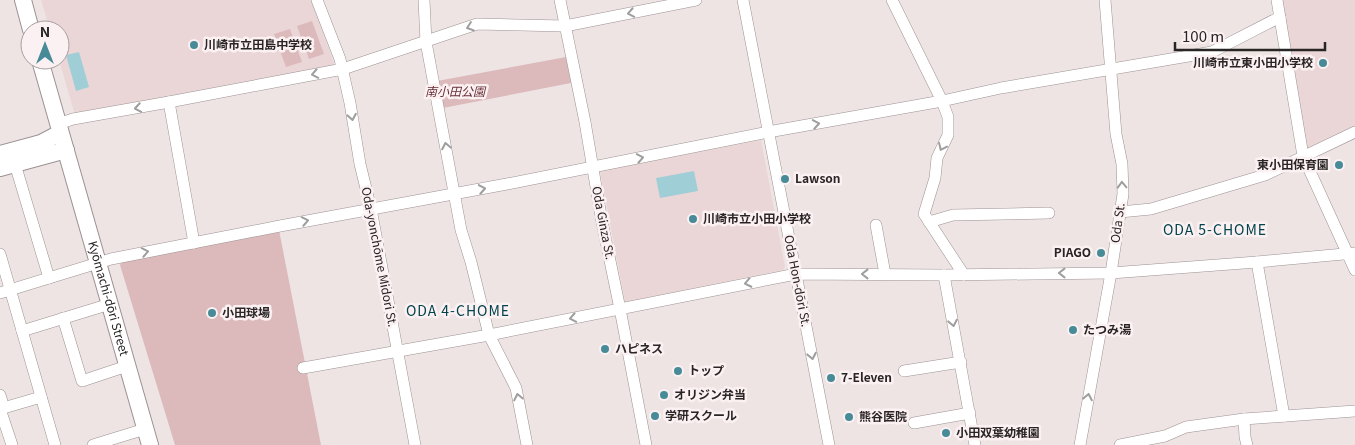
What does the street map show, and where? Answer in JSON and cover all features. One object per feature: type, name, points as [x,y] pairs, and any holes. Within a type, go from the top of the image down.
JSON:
[{"type":"street","points":[[23,0],[28,20]]},
{"type":"street","name":"Oda-yonchōme Midori St.","points":[[317,0],[340,59],[350,103],[360,164],[415,445]]},
{"type":"street","points":[[424,0],[426,42],[461,230],[489,335],[516,388],[527,445]]},
{"type":"street","name":"Oda Ginza St.","points":[[560,0],[646,445]]},
{"type":"street","points":[[0,154],[41,143],[73,119],[342,69],[478,24],[565,26],[696,0]]},
{"type":"street","name":"Oda Hon-dōri St.","points":[[743,0],[829,445]]},
{"type":"street","points":[[892,0],[942,100],[948,118],[948,135],[937,158],[935,178],[924,214],[964,275]]},
{"type":"street","name":"Oda St.","points":[[1080,445],[1111,273],[1122,194],[1122,164],[1116,134],[1105,0]]},
{"type":"street","points":[[1277,0],[1302,156],[1351,253],[1355,270]]},
{"type":"street","points":[[5,292],[98,262],[1001,88],[1212,52],[1280,17]]},
{"type":"street","points":[[43,70],[59,128]]},
{"type":"street","points":[[168,102],[194,243]]},
{"type":"street","name":"Kyōmachi-dōri Street","points":[[59,128],[150,445]]},
{"type":"street","points":[[1120,212],[1151,209],[1265,175],[1355,132]]},
{"type":"street","points":[[48,278],[8,166],[66,150]]},
{"type":"street","points":[[929,222],[953,215],[1049,213]]},
{"type":"street","points":[[876,225],[885,274]]},
{"type":"street","points":[[303,368],[489,335],[796,274],[964,275],[1111,273],[1351,253]]},
{"type":"street","points":[[0,254],[5,292],[22,331],[55,445]]},
{"type":"street","points":[[1257,262],[1284,416]]},
{"type":"street","points":[[944,275],[975,445]]},
{"type":"street","points":[[22,331],[110,304]]},
{"type":"street","points":[[63,318],[82,381],[128,366]]},
{"type":"street","points":[[904,371],[960,362]]},
{"type":"street","points":[[0,395],[1,409],[12,445]]},
{"type":"street","points":[[1,409],[41,397]]},
{"type":"street","points":[[1120,445],[1165,436],[1186,427],[1284,416],[1355,411]]},
{"type":"street","points":[[914,423],[970,413]]},
{"type":"street","points":[[1244,420],[1247,445]]},
{"type":"street","points":[[93,445],[145,429]]},
{"type":"shaded area","name":"川崎市立田島中学校","points":[[41,0],[311,0],[334,63],[331,68],[75,115],[62,70],[70,70],[70,20],[47,20]]},
{"type":"shaded area","name":"川崎市立東小田小学校","points":[[1281,0],[1355,0],[1355,127],[1307,149]]},
{"type":"shaded area","name":"川崎市立小田小学校","points":[[761,140],[785,267],[783,270],[625,302],[600,171]]},
{"type":"green space","points":[[312,21],[324,54],[309,59],[297,26]]},
{"type":"green space","points":[[290,29],[302,62],[286,67],[274,34]]},
{"type":"green space","name":"南小田公園","points":[[566,57],[571,83],[443,108],[437,81]]},
{"type":"green space","points":[[279,230],[321,445],[175,445],[120,265],[123,260]]},
{"type":"water","points":[[79,52],[89,87],[76,91],[70,69],[70,54]]},
{"type":"water","points":[[694,171],[698,191],[660,198],[656,178]]},
{"type":"place","name":"川崎市立田島中学校","points":[[194,45]]},
{"type":"place","name":"川崎市立東小田小学校","points":[[1323,63]]},
{"type":"place","name":"東小田保育園","points":[[1339,165]]},
{"type":"place","name":"Lawson","points":[[785,179]]},
{"type":"place","name":"川崎市立小田小学校","points":[[693,219]]},
{"type":"place","name":"PIAGO","points":[[1101,253]]},
{"type":"place","name":"小田球場","points":[[212,313]]},
{"type":"place","name":"たつみ湯","points":[[1073,330]]},
{"type":"place","name":"ハピネス","points":[[605,349]]},
{"type":"place","name":"トップ","points":[[678,371]]},
{"type":"place","name":"7-Eleven","points":[[831,378]]},
{"type":"place","name":"オリジン弁当","points":[[664,395]]},
{"type":"place","name":"学研スクール","points":[[655,416]]},
{"type":"place","name":"熊谷医院","points":[[849,417]]},
{"type":"place","name":"小田双葉幼稚園","points":[[946,433]]},
{"type":"district","name":"ODA 5-CHOME","points":[[1215,230]]},
{"type":"district","name":"ODA 4-CHOME","points":[[458,311]]}]
